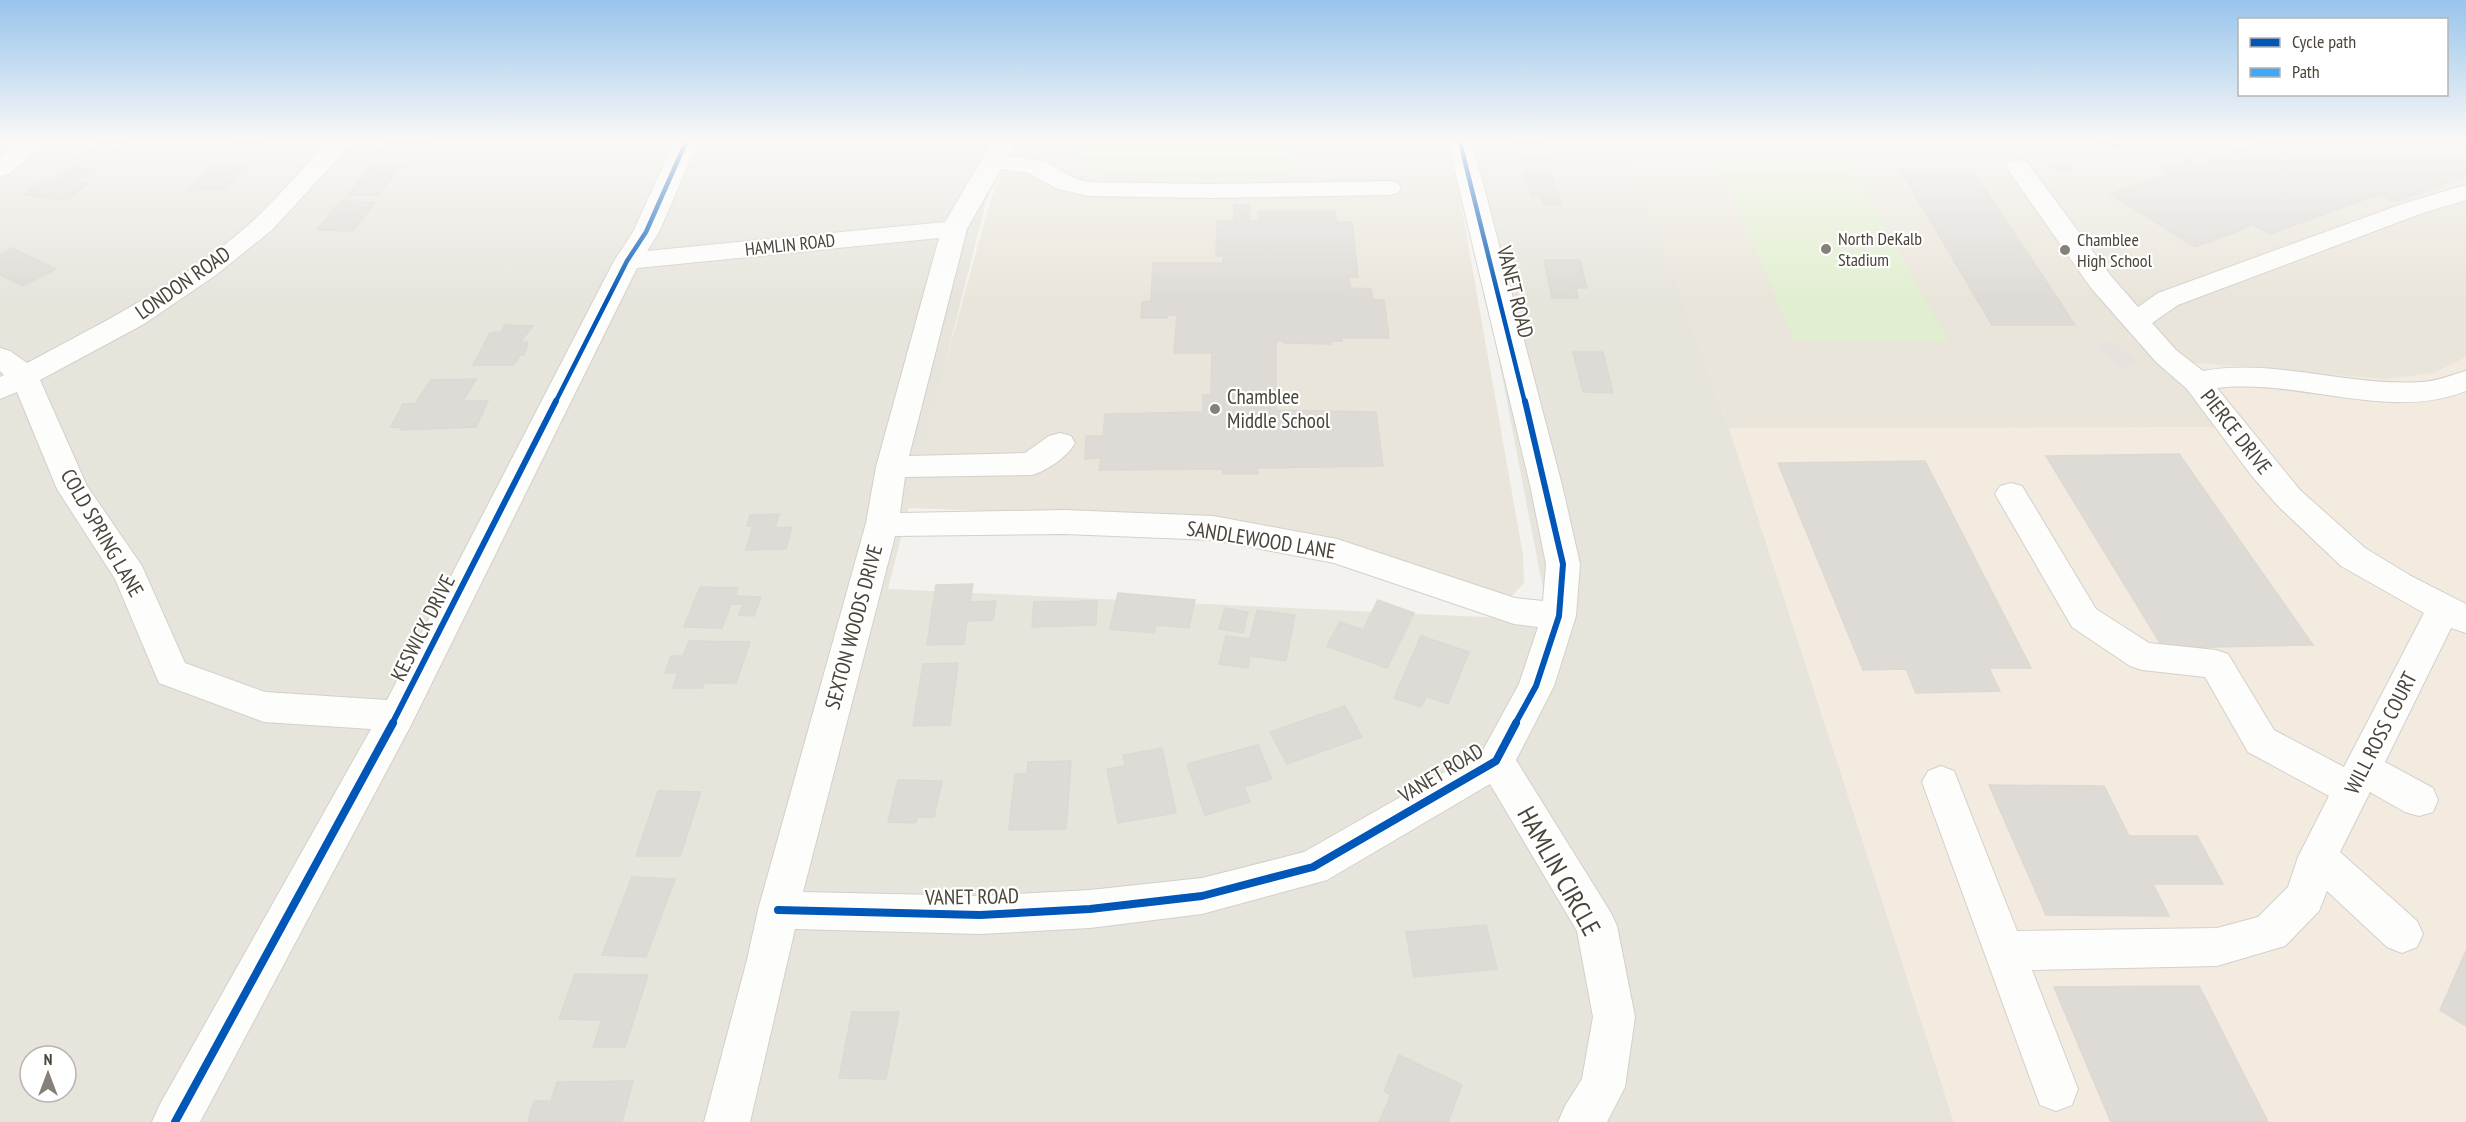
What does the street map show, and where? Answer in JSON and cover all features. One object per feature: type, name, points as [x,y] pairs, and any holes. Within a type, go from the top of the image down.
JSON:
[{"type":"street","name":"LONDON ROAD","points":[[8,373],[134,318],[207,269],[263,225],[292,194]]},
{"type":"street","name":"KESWICK DRIVE","points":[[175,1122],[397,716],[627,261],[646,232],[663,194]]},
{"type":"street","name":"SEXTON WOODS DRIVE","points":[[728,1122],[778,910],[882,523],[891,467],[954,229],[974,194]]},
{"type":"street","name":"VANET ROAD","points":[[778,910],[980,915],[1090,909],[1202,896],[1313,867],[1496,761],[1536,686],[1559,616],[1563,564],[1546,485],[1473,194]]},
{"type":"street","points":[[2038,194],[2101,282],[2134,322],[2166,356],[2197,382]]},
{"type":"street","points":[[2134,322],[2168,299],[2411,209],[2458,194]]},
{"type":"street","name":"HAMLIN ROAD","points":[[627,261],[954,229]]},
{"type":"street","name":"COLD SPRING LANE","points":[[8,373],[73,489],[130,575],[172,673],[264,706],[397,716]]},
{"type":"street","name":"PIERCE DRIVE","points":[[2455,614],[2353,557],[2316,524],[2262,467],[2197,382],[2215,378],[2266,377],[2398,392],[2432,390],[2466,380]]},
{"type":"street","points":[[891,467],[1032,464],[1060,442]]},
{"type":"street","points":[[2011,494],[2084,618],[2142,656],[2216,664],[2260,741],[2357,780],[2419,800]]},
{"type":"street","name":"SANDLEWOOD LANE","points":[[882,523],[910,525],[1064,522],[1213,528],[1337,551],[1514,612],[1559,616]]},
{"type":"street","name":"WILL ROSS COURT","points":[[2004,951],[2217,947],[2270,933],[2305,898],[2318,857],[2357,780],[2455,614]]},
{"type":"street","name":"HAMLIN CIRCLE","points":[[1496,761],[1597,926],[1614,1017],[1603,1087],[1581,1122]]},
{"type":"street","points":[[1941,782],[2056,1089]]},
{"type":"street","points":[[2318,857],[2402,934]]},
{"type":"shaded area","points":[[0,194],[989,194],[888,589],[1549,620],[1467,194],[1645,194],[1729,428],[1954,1122],[0,1122]]},
{"type":"shaded area","name":"Chamblee Middle School","points":[[993,194],[1459,194],[1523,555],[1524,583],[1510,598],[1165,517],[905,508]]},
{"type":"shaded area","name":"Chamblee High School","points":[[1645,194],[2466,194],[2466,357],[2434,373],[2385,379],[2184,362],[2233,427],[1729,428]]},
{"type":"shaded area","points":[[2112,341],[2139,364],[2122,369],[2095,346]]},
{"type":"shaded area","points":[[2466,357],[2466,1122],[1954,1122],[1729,428],[1858,427],[2183,362],[2327,373],[2434,373]]},
{"type":"green space","name":"North DeKalb Stadium","points":[[1731,194],[1866,194],[1949,342],[1795,342]]},
{"type":"building","points":[[24,194],[74,194],[67,200]]},
{"type":"building","points":[[1558,194],[1561,204],[1544,204],[1541,196],[1531,196]]},
{"type":"building","points":[[1915,194],[1988,194],[2075,325],[1992,325]]},
{"type":"building","points":[[2111,194],[2379,194],[2270,234],[2252,224],[2195,247]]},
{"type":"building","points":[[2381,194],[2416,194],[2395,202]]},
{"type":"building","points":[[341,201],[376,202],[353,231],[317,230]]},
{"type":"building","name":"Chamblee Middle School","points":[[1234,205],[1249,205],[1250,221],[1258,221],[1259,211],[1335,211],[1337,222],[1352,222],[1358,277],[1349,277],[1350,288],[1371,289],[1373,300],[1384,300],[1389,338],[1342,338],[1342,341],[1332,341],[1331,344],[1276,341],[1276,410],[1376,412],[1383,466],[1256,468],[1258,474],[1223,474],[1223,469],[1099,470],[1101,458],[1085,459],[1086,436],[1103,436],[1105,414],[1203,412],[1203,395],[1211,395],[1212,353],[1174,353],[1177,315],[1168,315],[1167,318],[1141,318],[1142,302],[1151,301],[1153,263],[1223,263],[1223,256],[1216,256],[1217,221],[1234,221]]},
{"type":"building","points":[[12,248],[56,269],[23,286],[0,275],[0,255]]},
{"type":"building","points":[[1544,260],[1580,260],[1587,288],[1576,288],[1578,298],[1552,298]]},
{"type":"building","points":[[505,325],[533,326],[521,341],[528,343],[524,355],[520,355],[514,365],[473,365],[490,333],[501,332]]},
{"type":"building","points":[[1573,352],[1603,352],[1613,393],[1583,392]]},
{"type":"building","points":[[476,379],[463,401],[488,401],[476,427],[401,430],[403,428],[391,427],[403,404],[415,404],[431,380]]},
{"type":"building","points":[[2179,454],[2313,645],[2163,648],[2046,456]]},
{"type":"building","points":[[1925,461],[2031,668],[1989,668],[2000,691],[1916,693],[1906,669],[1863,670],[1778,463]]},
{"type":"building","points":[[779,514],[775,528],[792,527],[786,549],[746,550],[753,526],[747,526],[750,515]]},
{"type":"building","points":[[973,584],[970,602],[996,601],[993,620],[967,621],[964,644],[927,645],[936,585]]},
{"type":"building","points":[[700,587],[738,588],[735,596],[761,597],[754,616],[739,615],[743,604],[731,604],[722,628],[684,627]]},
{"type":"building","points":[[1118,593],[1195,600],[1189,628],[1156,625],[1154,633],[1110,629]]},
{"type":"building","points":[[1378,600],[1414,613],[1387,668],[1327,646],[1340,622],[1363,630]]},
{"type":"building","points":[[1097,601],[1096,625],[1032,627],[1034,602]]},
{"type":"building","points":[[1225,608],[1248,612],[1243,633],[1219,629]]},
{"type":"building","points":[[1257,610],[1295,615],[1286,661],[1250,656],[1248,668],[1219,664],[1226,636],[1250,639]]},
{"type":"building","points":[[1421,636],[1469,652],[1448,704],[1426,696],[1421,707],[1394,698]]},
{"type":"building","points":[[689,641],[750,642],[736,683],[704,683],[702,688],[673,688],[678,673],[665,673],[671,656],[683,656]]},
{"type":"building","points":[[958,663],[950,725],[913,726],[923,664]]},
{"type":"building","points":[[1345,706],[1362,737],[1287,764],[1270,732]]},
{"type":"building","points":[[1258,745],[1272,779],[1244,787],[1250,802],[1205,815],[1187,764]]},
{"type":"building","points":[[1162,748],[1176,813],[1118,823],[1107,769],[1125,766],[1123,755]]},
{"type":"building","points":[[1071,761],[1066,829],[1009,830],[1015,774],[1027,774],[1028,762]]},
{"type":"building","points":[[898,780],[942,781],[934,817],[917,817],[916,823],[888,822]]},
{"type":"building","points":[[1989,785],[2104,786],[2129,836],[2197,836],[2223,884],[2153,884],[2169,916],[2046,915]]},
{"type":"building","points":[[658,791],[701,792],[680,856],[636,856]]},
{"type":"building","points":[[632,877],[675,879],[646,957],[602,955]]},
{"type":"building","points":[[1486,925],[1497,969],[1414,977],[1406,932]]},
{"type":"building","points":[[2466,951],[2466,1026],[2440,1010]]},
{"type":"building","points":[[575,974],[648,975],[625,1047],[593,1047],[602,1020],[559,1019]]},
{"type":"building","points":[[2199,986],[2268,1122],[2111,1122],[2054,987]]},
{"type":"building","points":[[852,1012],[899,1012],[886,1079],[839,1078]]},
{"type":"building","points":[[1399,1055],[1462,1085],[1448,1122],[1379,1122],[1391,1095],[1384,1091]]},
{"type":"building","points":[[633,1081],[622,1122],[528,1122],[534,1101],[551,1101],[557,1082]]},
{"type":"cycle path","points":[[175,1122],[397,716],[627,261],[646,232],[663,194]]},
{"type":"cycle path","points":[[778,910],[980,915],[1090,909],[1202,896],[1313,867],[1496,761],[1536,686],[1559,616],[1563,564],[1546,485],[1473,194]]},
{"type":"place","name":"North DeKalb Stadium","points":[[1826,249]]},
{"type":"place","name":"Chamblee High School","points":[[2065,250]]},
{"type":"place","name":"Chamblee Middle School","points":[[1215,409]]}]
